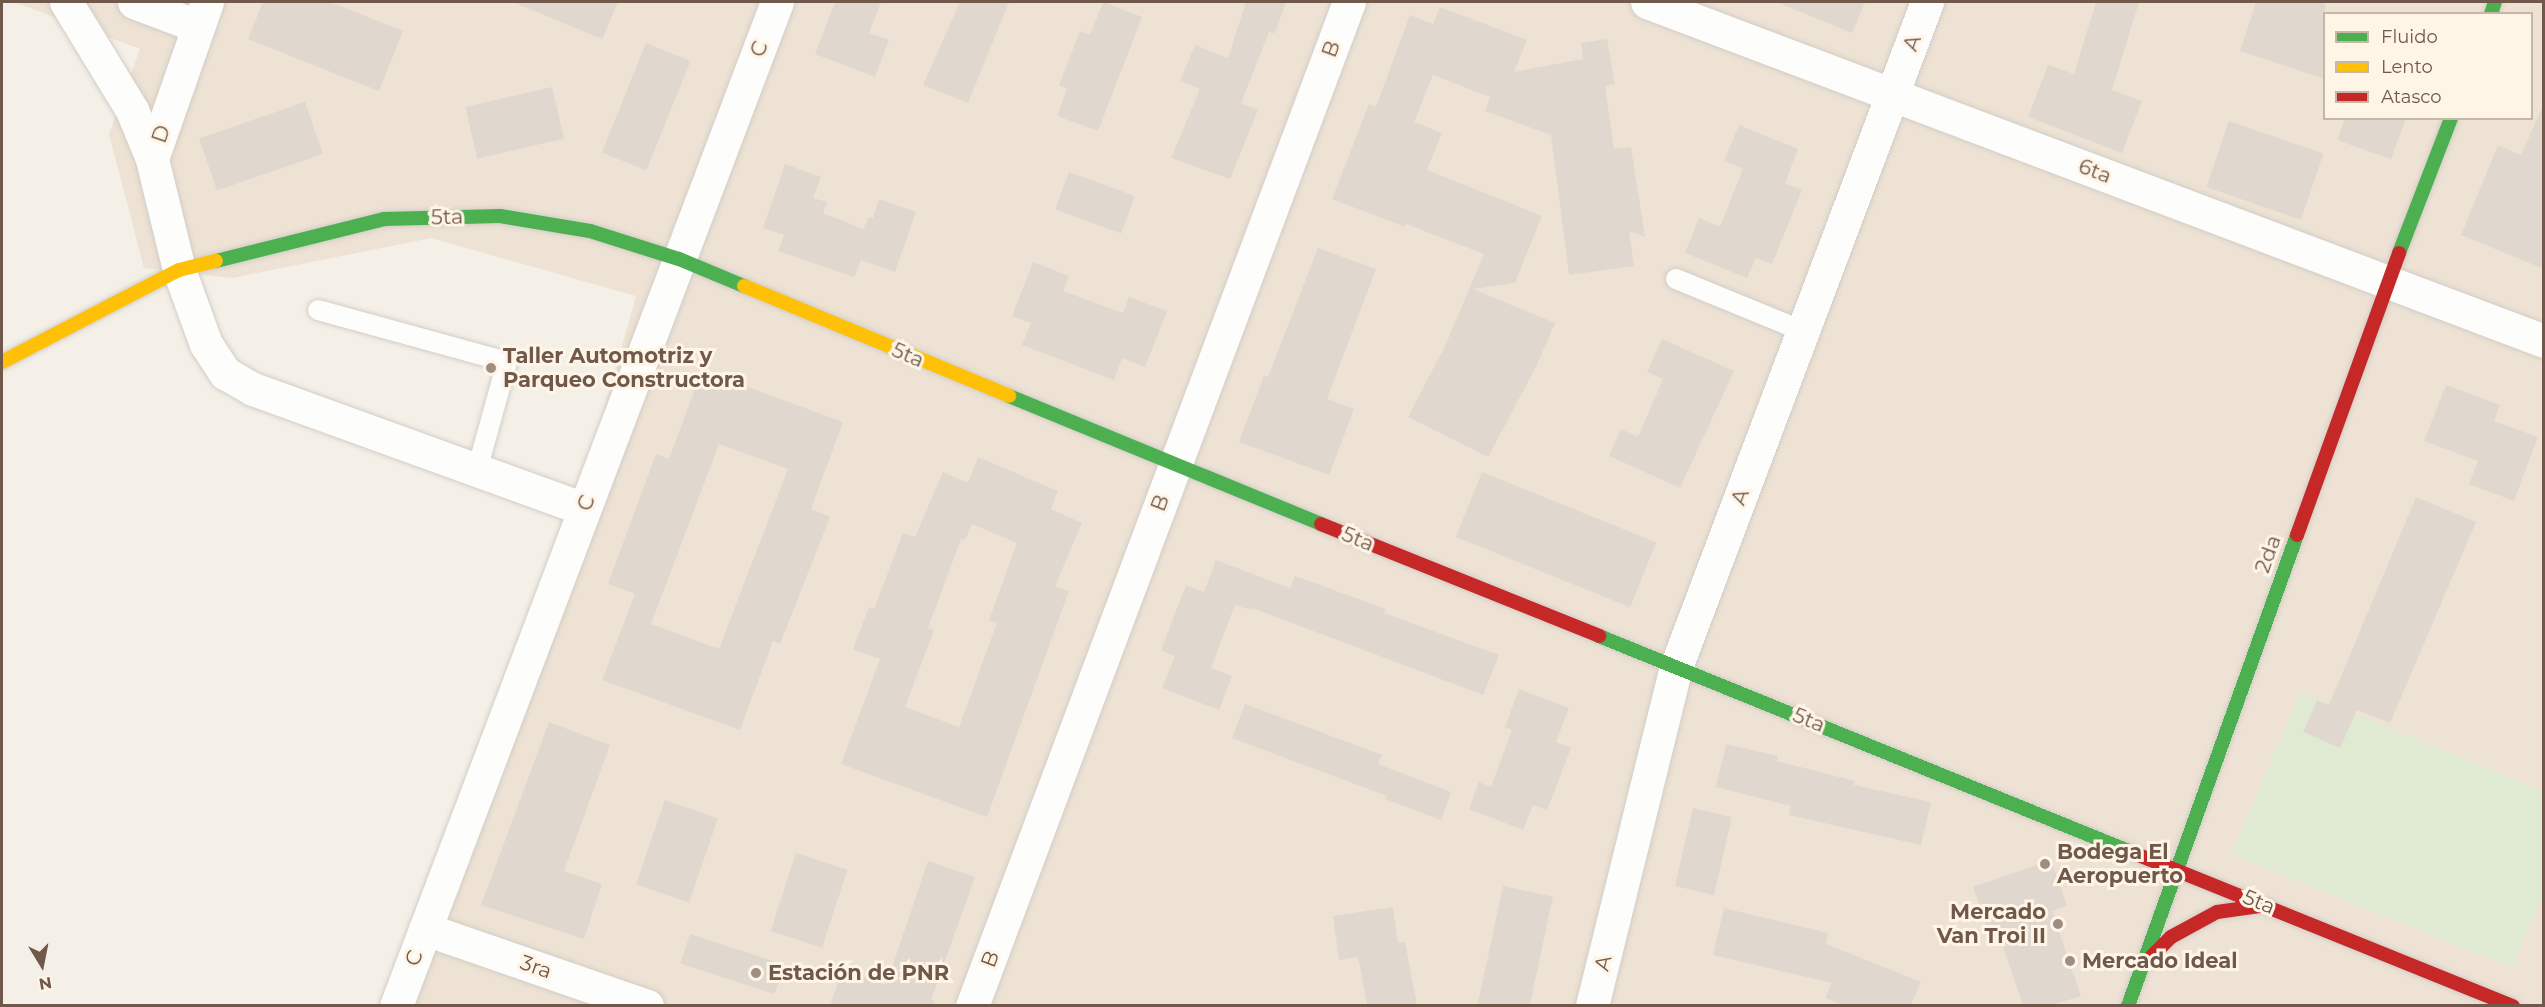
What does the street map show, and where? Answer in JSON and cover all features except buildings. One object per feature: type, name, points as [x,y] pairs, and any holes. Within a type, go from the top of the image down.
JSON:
[{"type":"street","points":[[66,2],[132,110],[152,159]]},
{"type":"street","points":[[134,2],[202,14]]},
{"type":"street","name":"C","points":[[396,1005],[777,2]]},
{"type":"street","name":"B","points":[[972,1005],[1349,2]]},
{"type":"street","name":"6ta","points":[[1647,2],[2544,341]]},
{"type":"street","name":"A","points":[[1592,1005],[1676,667],[1927,2]]},
{"type":"street","name":"D","points":[[202,14],[152,159],[179,270],[206,344],[225,373],[253,389],[584,509]]},
{"type":"street","name":"2da","points":[[2128,1005],[2388,282],[2450,120]]},
{"type":"street","name":"5ta","points":[[2,362],[179,270],[384,219],[500,216],[590,231],[679,259],[1175,465],[2513,1005]]},
{"type":"street","points":[[2143,965],[2171,937],[2217,912],[2267,905]]},
{"type":"street","name":"3ra","points":[[425,929],[647,1005]]},
{"type":"lane","points":[[1676,279],[1803,331]]},
{"type":"lane","points":[[318,310],[507,362],[477,470]]},
{"type":"shaded area","points":[[14,2],[2543,2],[2543,1005],[382,1005],[591,456],[636,296],[431,238],[232,278],[144,268],[109,134],[140,49]]},
{"type":"green space","points":[[2300,691],[2543,791],[2543,893],[2512,968],[2232,854]]},
{"type":"traffic: fast","points":[[2492,12],[2495,2]]},
{"type":"traffic: fast","points":[[2399,253],[2450,120]]},
{"type":"traffic: fast","points":[[216,261],[384,219],[500,216],[590,231],[679,259],[744,286]]},
{"type":"traffic: fast","points":[[1009,396],[1321,524]]},
{"type":"traffic: fast","points":[[2128,1006],[2297,535]]},
{"type":"traffic: fast","points":[[1599,636],[2131,852]]},
{"type":"traffic: slow","points":[[2,362],[179,270],[216,261]]},
{"type":"traffic: slow","points":[[744,286],[1009,396]]},
{"type":"traffic: jam","points":[[2297,535],[2399,253]]},
{"type":"traffic: jam","points":[[1321,524],[1599,636]]},
{"type":"traffic: jam","points":[[2131,852],[2513,1006]]},
{"type":"traffic: jam","points":[[2146,962],[2171,937],[2217,912],[2267,905]]},
{"type":"place","name":"Taller Automotriz y Parqueo Constructora","points":[[491,368]]},
{"type":"place","name":"Bodega El Aeropuerto","points":[[2045,864]]},
{"type":"place","name":"Mercado Van Troi II","points":[[2058,924]]},
{"type":"place","name":"Mercado Ideal","points":[[2070,961]]},
{"type":"place","name":"Estación de PNR","points":[[756,973]]}]
